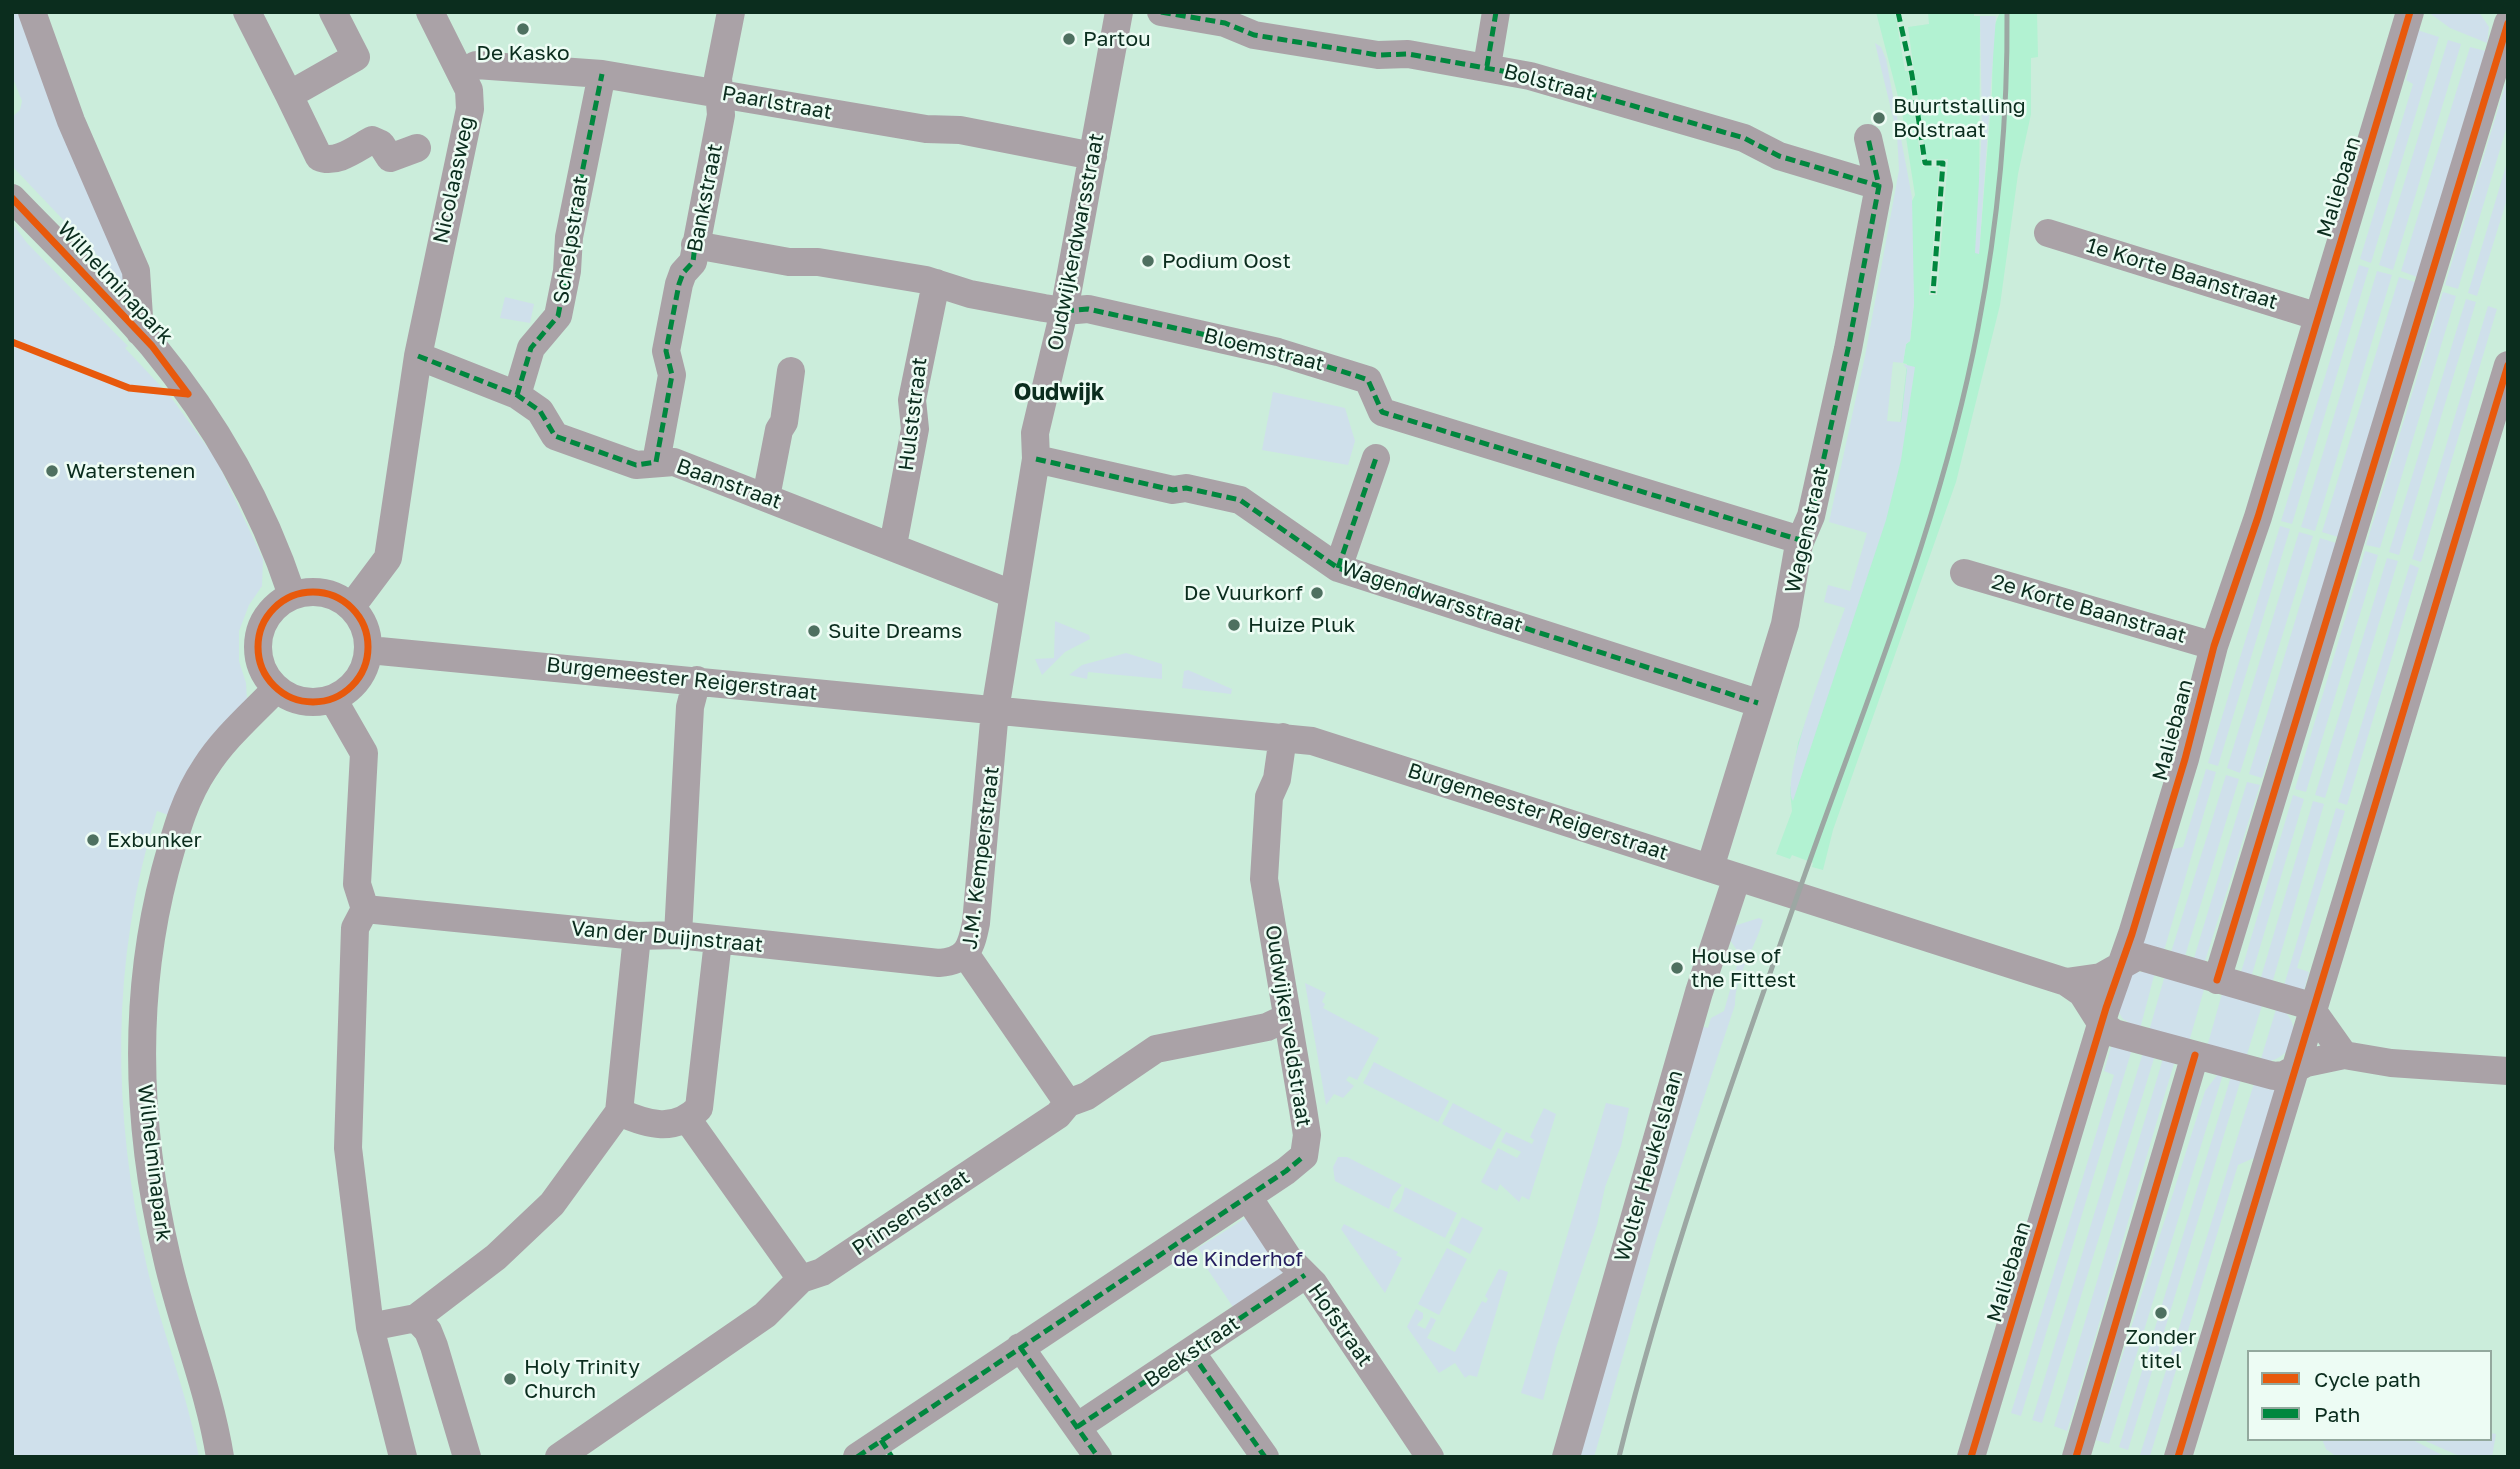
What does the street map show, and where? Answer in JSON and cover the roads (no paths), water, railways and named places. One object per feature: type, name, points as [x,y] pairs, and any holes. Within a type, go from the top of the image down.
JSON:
[{"type":"street","name":"Wilhelminapark","points":[[32,12],[71,121],[136,271],[140,332]]},
{"type":"street","points":[[247,12],[319,157],[327,161],[372,140],[380,144],[390,158],[417,148]]},
{"type":"street","points":[[289,95],[356,57],[333,12]]},
{"type":"street","name":"Nicolaasweg","points":[[352,606],[388,558],[418,356],[470,109],[469,90],[430,12]]},
{"type":"street","name":"Bankstraat","points":[[656,462],[672,375],[666,351],[683,273],[693,262],[721,116],[719,93],[731,12]]},
{"type":"street","name":"Oudwijkerdwarsstraat","points":[[1012,594],[1036,459],[1035,433],[1064,311],[1119,12]]},
{"type":"street","name":"Bolstraat","points":[[1160,12],[1225,23],[1254,36],[1378,55],[1408,54],[1488,66],[1744,138],[1779,156],[1879,186]]},
{"type":"street","points":[[1488,66],[1496,12]]},
{"type":"street","name":"Maliebaan","points":[[1971,1457],[2101,1023],[2123,962],[2185,758],[2214,646],[2258,517],[2316,316],[2410,12]]},
{"type":"street","points":[[2217,980],[2508,23]]},
{"type":"street","name":"Paarlstraat","points":[[461,73],[476,65],[602,74],[926,129],[960,130],[1093,156]]},
{"type":"street","name":"Schelpstraat","points":[[517,395],[531,348],[558,316],[567,271],[569,237],[602,74]]},
{"type":"street","points":[[1868,138],[1879,186]]},
{"type":"street","name":"Wagenstraat","points":[[1710,868],[1721,841],[1758,703],[1785,624],[1800,540],[1811,516],[1845,362],[1879,186]]},
{"type":"street","name":"Wilhelminapark","points":[[12,198],[140,332],[188,394],[242,475],[280,558],[292,595]]},
{"type":"street","name":"1e Korte Baanstraat","points":[[2048,233],[2316,316]]},
{"type":"street","name":"Bloemstraat","points":[[695,244],[789,262],[818,262],[936,283],[970,294],[1064,311],[1088,309],[1278,352],[1368,380],[1382,412],[1800,540]]},
{"type":"street","name":"Hulststraat","points":[[893,545],[915,429],[912,400],[936,283]]},
{"type":"street","name":"Baanstraat","points":[[418,356],[517,395],[540,411],[555,436],[636,465],[674,462],[893,545],[1012,594]]},
{"type":"street","points":[[2178,1457],[2508,365]]},
{"type":"street","points":[[766,497],[779,430],[784,422],[791,371]]},
{"type":"street","points":[[1338,568],[1376,458]]},
{"type":"street","name":"Wagendwarsstraat","points":[[1036,459],[1173,490],[1186,488],[1240,500],[1338,568],[1758,703]]},
{"type":"street","name":"2e Korte Baanstraat","points":[[1964,573],[2214,646]]},
{"type":"street","points":[[324,592],[352,606],[362,619],[369,650],[358,680],[333,699],[300,701],[275,690],[262,669],[257,652],[265,617],[277,604],[292,595],[324,592]]},
{"type":"street","points":[[995,710],[1012,594]]},
{"type":"street","name":"Burgemeester Reigerstraat","points":[[369,650],[1283,737],[1356,753],[2066,982],[2082,993],[2101,1023]]},
{"type":"street","points":[[678,935],[690,707],[697,680]]},
{"type":"street","name":"Wilhelminapark","points":[[220,1457],[191,1337],[167,1259],[152,1182],[143,1105],[144,978],[156,906],[185,803],[204,769],[227,738],[275,690]]},
{"type":"street","points":[[333,699],[364,753],[357,884],[365,909],[355,928],[348,1148],[370,1327],[403,1457]]},
{"type":"street","name":"J.M. Kemperstraat","points":[[995,710],[976,923],[972,948],[966,955],[1068,1103]]},
{"type":"street","name":"Oudwijkerveldstraat","points":[[857,1457],[887,1448],[1020,1347],[1248,1197],[1304,1156],[1307,1135],[1264,879],[1269,797],[1277,779],[1283,737]]},
{"type":"street","name":"Wolter Heukelslaan","points":[[1566,1457],[1699,992],[1737,877]]},
{"type":"street","name":"Van der Duijnstraat","points":[[365,909],[637,936],[678,935],[939,962],[954,962],[966,955]]},
{"type":"street","points":[[370,1327],[416,1318],[496,1257],[552,1204],[619,1112],[637,936]]},
{"type":"street","points":[[619,1112],[643,1123],[672,1126],[688,1120],[699,1108],[703,1096],[718,941]]},
{"type":"street","name":"Burgemeester Reigerstraat","points":[[2066,982],[2101,977],[2123,962],[2138,956],[2304,1004],[2314,1012]]},
{"type":"street","points":[[2314,1012],[2344,1055]]},
{"type":"street","name":"Prinsenstraat","points":[[559,1457],[765,1315],[801,1279],[822,1272],[844,1258],[1058,1115],[1068,1103],[1087,1096],[1156,1049],[1267,1027],[1286,1018]]},
{"type":"street","points":[[2101,1023],[2114,1033],[2274,1076],[2295,1070],[2306,1063],[2344,1055],[2391,1063],[2508,1071]]},
{"type":"street","points":[[2076,1457],[2195,1055]]},
{"type":"street","points":[[688,1120],[801,1279]]},
{"type":"street","name":"Hofstraat","points":[[1248,1197],[1288,1258],[1305,1275],[1430,1457]]},
{"type":"street","name":"Beekstraat","points":[[1077,1427],[1305,1275]]},
{"type":"street","points":[[416,1318],[428,1331],[435,1346],[467,1457]]},
{"type":"street","points":[[1020,1347],[1098,1457]]},
{"type":"street","points":[[1191,1353],[1265,1457]]},
{"type":"railway","points":[[1619,1457],[1659,1309],[1705,1163],[1779,946],[1902,604],[1945,467],[1978,328],[1991,249],[2004,131],[2007,12]]},
{"type":"place","name":"De Kasko","points":[[523,29]]},
{"type":"place","name":"Partou","points":[[1069,39]]},
{"type":"place","name":"Buurtstalling Bolstraat","points":[[1879,118]]},
{"type":"place","name":"Podium Oost","points":[[1148,261]]},
{"type":"place","name":"Waterstenen","points":[[52,471]]},
{"type":"place","name":"De Vuurkorf","points":[[1317,593]]},
{"type":"place","name":"Huize Pluk","points":[[1234,625]]},
{"type":"place","name":"Suite Dreams","points":[[814,631]]},
{"type":"place","name":"Exbunker","points":[[93,840]]},
{"type":"place","name":"House of the Fittest","points":[[1677,968]]},
{"type":"place","name":"Zonder titel","points":[[2161,1313]]},
{"type":"place","name":"Holy Trinity Church","points":[[510,1379]]},
{"type":"district","name":"Oudwijk","points":[[1059,393]]},
{"type":"park label","name":"de Kinderhof","points":[[1238,1259]]}]
